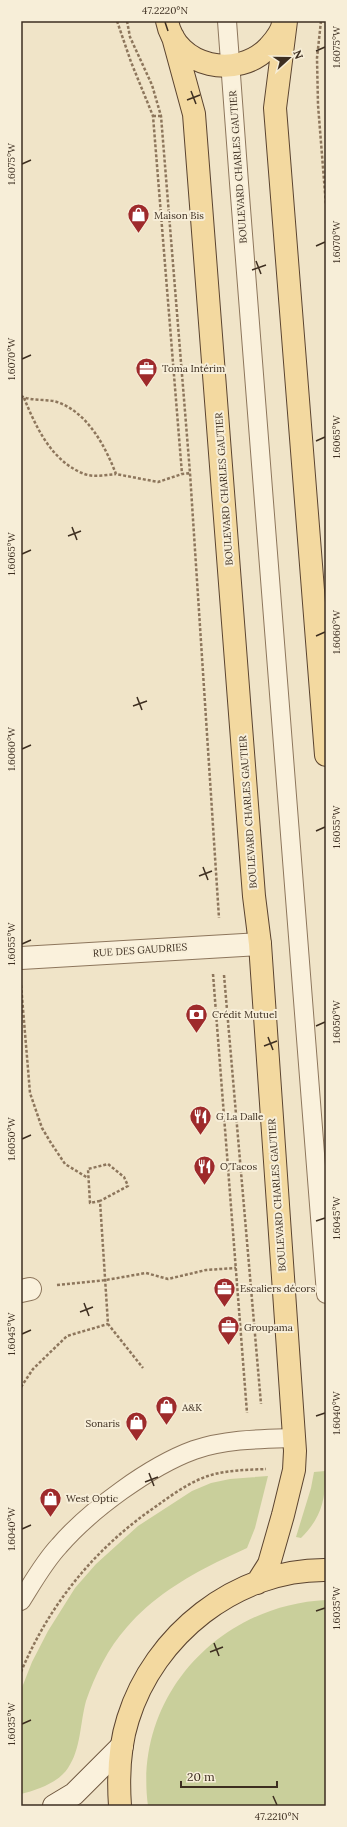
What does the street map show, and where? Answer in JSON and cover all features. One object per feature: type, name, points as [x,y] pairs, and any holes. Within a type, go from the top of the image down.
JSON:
[{"type":"main road","points":[[170,29],[181,47],[193,58],[208,64],[230,66],[240,65],[255,60],[263,54],[277,38],[285,21]]},
{"type":"main road","points":[[285,21],[275,108],[326,755]]},
{"type":"main road","name":"BOULEVARD CHARLES GAUTIER","points":[[170,29],[194,114],[223,471],[254,896],[260,944],[295,1451],[294,1470],[283,1516],[269,1564],[257,1583]]},
{"type":"main road","points":[[120,1806],[118,1780],[122,1746],[128,1719],[138,1693],[151,1669],[168,1646],[186,1626],[231,1594],[257,1583],[300,1572],[326,1570]]},
{"type":"street","name":"RUE DES GAUDRIES","points":[[21,958],[221,945],[260,944]]},
{"type":"street","points":[[54,1806],[74,1794],[122,1746]]},
{"type":"lane","name":"BOULEVARD CHARLES GAUTIER","points":[[228,21],[230,66],[326,1294]]},
{"type":"lane","points":[[21,1601],[59,1545],[88,1518],[121,1492],[168,1461],[195,1450],[214,1445],[264,1439],[294,1438]]},
{"type":"path","points":[[117,21],[131,62],[153,116],[182,474]]},
{"type":"path","points":[[21,1672],[42,1628],[71,1584],[109,1542],[134,1521],[189,1485],[208,1476],[228,1472],[267,1469],[264,1454],[264,1439],[216,900],[190,473],[161,116],[152,85],[130,37],[127,21]]},
{"type":"path","points":[[321,21],[317,66],[326,205]]},
{"type":"path","points":[[153,116],[161,116]]},
{"type":"path","points":[[22,397],[50,448],[66,464],[83,474],[101,476],[116,474],[158,482],[182,474],[223,471]]},
{"type":"path","points":[[22,397],[60,403],[80,415],[108,453],[116,474]]},
{"type":"path","points":[[213,971],[247,1419]]},
{"type":"path","points":[[21,979],[30,1093],[42,1128],[65,1164],[88,1178]]},
{"type":"path","points":[[108,1164],[124,1177],[128,1186],[100,1201],[90,1203],[88,1169],[108,1164]]},
{"type":"path","points":[[100,1201],[108,1324],[143,1368]]},
{"type":"path","points":[[26,1290],[106,1280],[146,1273],[168,1279],[206,1270],[236,1268]]},
{"type":"path","points":[[21,1388],[33,1369],[67,1336],[108,1324]]},
{"type":"green space","points":[[325,1471],[323,1500],[318,1516],[308,1531],[301,1538],[296,1537],[311,1488],[314,1472]]},
{"type":"green space","points":[[268,1476],[255,1528],[247,1548],[204,1568],[180,1582],[157,1598],[127,1627],[108,1653],[94,1681],[86,1701],[78,1744],[68,1768],[53,1782],[21,1794],[21,1690],[32,1662],[48,1631],[75,1588],[96,1564],[138,1526],[192,1491],[211,1483],[230,1479]]},
{"type":"green space","points":[[326,1600],[326,1806],[148,1806],[147,1766],[154,1729],[170,1694],[191,1664],[219,1639],[251,1619],[287,1606]]},
{"type":"place","name":"Maison Bis","points":[[138,234]]},
{"type":"place","name":"Toma Intérim","points":[[147,388]]},
{"type":"place","name":"Crédit Mutuel","points":[[196,1034]]},
{"type":"place","name":"G La Dalle","points":[[200,1136]]},
{"type":"place","name":"O'Tacos","points":[[205,1186]]},
{"type":"place","name":"Escaliers décors","points":[[224,1308]]},
{"type":"place","name":"Groupama","points":[[228,1346]]},
{"type":"place","name":"A&K","points":[[166,1426]]},
{"type":"place","name":"Sonaris","points":[[136,1442]]},
{"type":"place","name":"West Optic","points":[[51,1518]]}]
